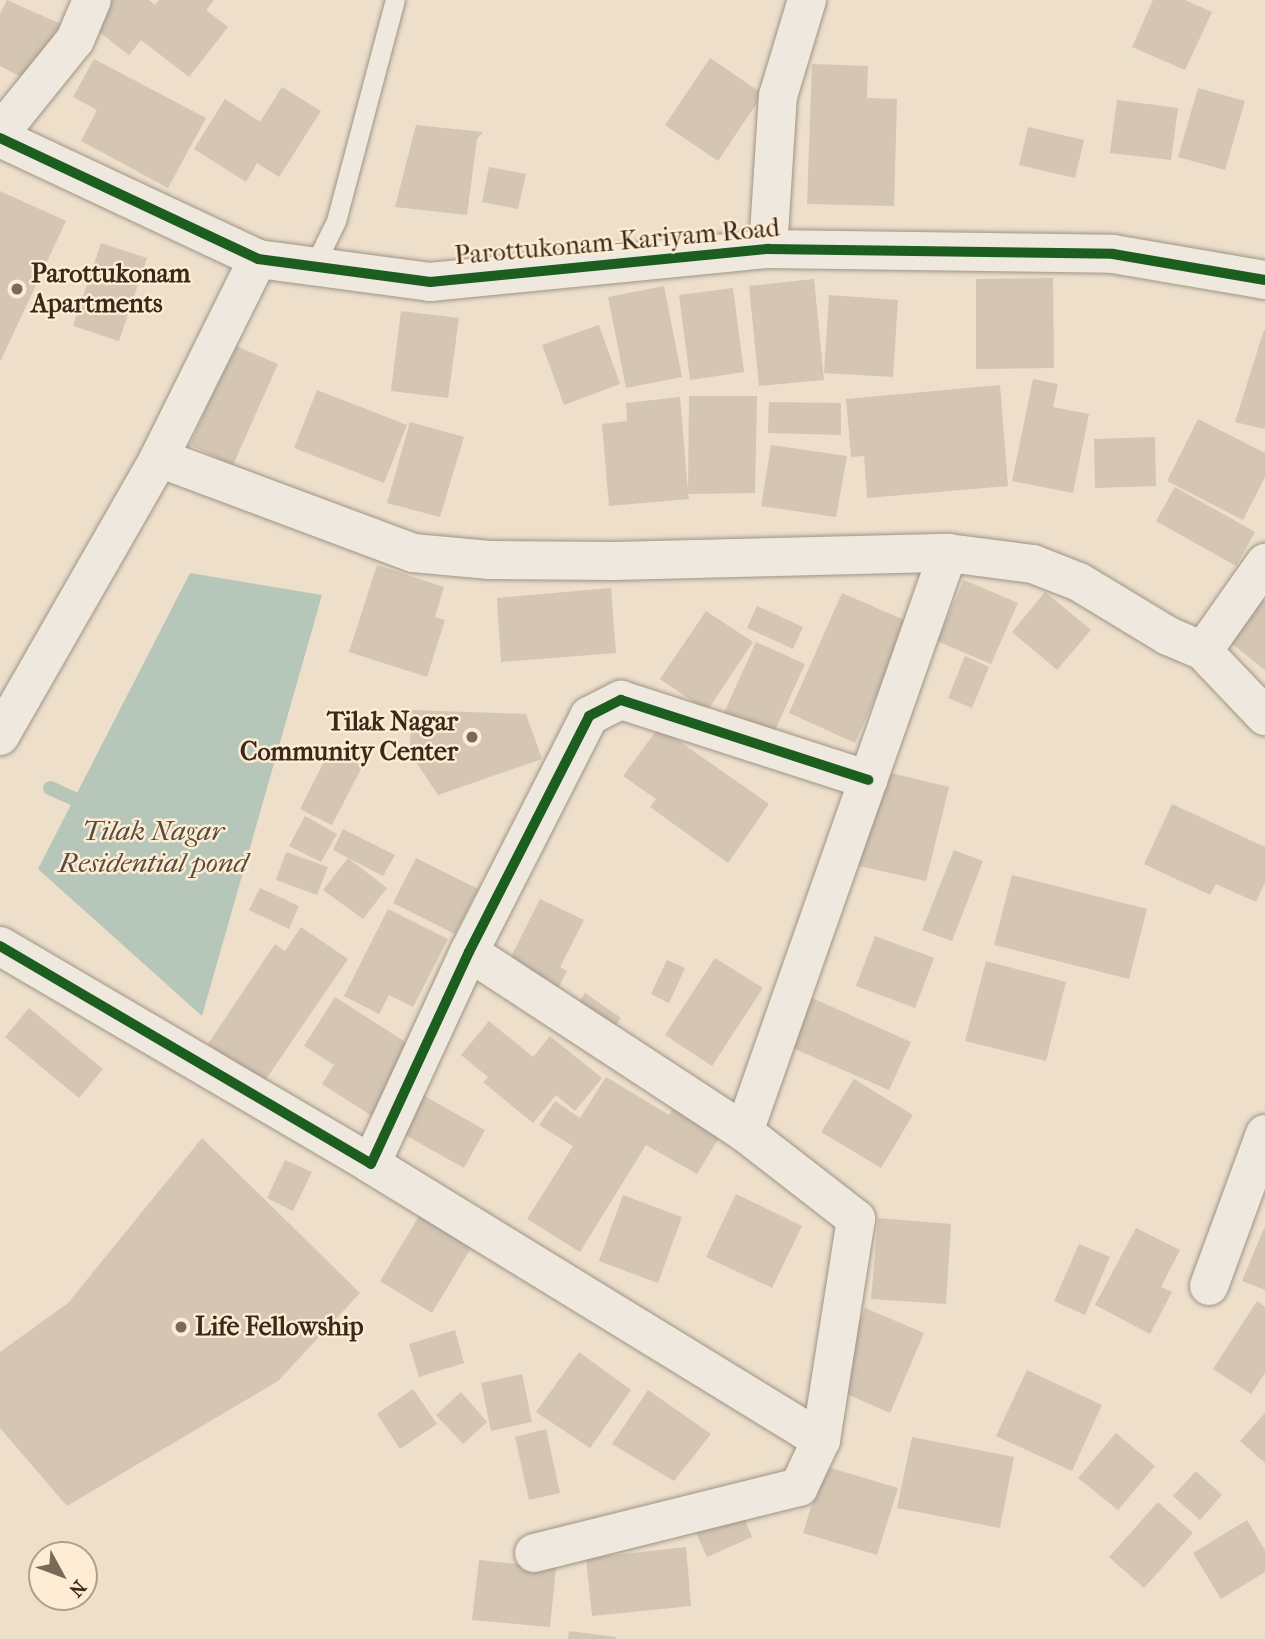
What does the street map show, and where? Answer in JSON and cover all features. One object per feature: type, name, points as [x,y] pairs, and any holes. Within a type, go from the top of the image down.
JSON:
[{"type":"street","points":[[0,136],[75,40],[92,0]]},
{"type":"street","points":[[768,249],[778,96],[807,0]]},
{"type":"street","name":"Parottukonam-Kariyam Road","points":[[0,136],[257,260],[430,282],[768,249],[1113,254],[1265,280]]},
{"type":"street","points":[[0,736],[159,458],[257,260]]},
{"type":"street","points":[[159,458],[413,553],[490,560],[600,561],[948,553],[1033,564],[1079,582],[1168,636],[1203,651],[1265,716]]},
{"type":"street","points":[[744,1132],[948,553]]},
{"type":"street","points":[[1203,651],[1265,563]]},
{"type":"street","points":[[371,1164],[469,952],[589,716],[621,701],[868,780]]},
{"type":"street","points":[[0,946],[371,1164],[821,1440]]},
{"type":"street","points":[[469,952],[744,1132],[856,1219],[821,1440],[799,1487],[534,1553]]},
{"type":"street","points":[[1209,1286],[1265,1134]]},
{"type":"lane","points":[[313,268],[335,221],[395,0]]},
{"type":"water","name":"Tilak Nagar Residential pond","points":[[190,573],[322,595],[202,1016],[38,869]]},
{"type":"building","points":[[7,0],[63,25],[33,83],[0,66],[0,14]]},
{"type":"building","points":[[107,0],[149,0],[155,5],[159,0],[214,0],[206,10],[228,27],[189,77],[141,40],[129,55],[89,24]]},
{"type":"building","points":[[1153,0],[1185,0],[1212,12],[1185,70],[1132,47]]},
{"type":"building","points":[[710,58],[763,94],[718,161],[665,125]]},
{"type":"building","points":[[94,59],[206,118],[168,188],[81,141],[97,110],[73,97]]},
{"type":"building","points":[[812,64],[868,66],[867,98],[897,99],[894,206],[807,204]]},
{"type":"building","points":[[282,87],[321,111],[279,177],[257,163],[246,182],[194,149],[225,99],[260,122]]},
{"type":"building","points":[[1198,88],[1245,101],[1225,170],[1178,157]]},
{"type":"building","points":[[1117,100],[1178,108],[1171,160],[1110,153]]},
{"type":"building","points":[[416,125],[483,132],[477,139],[467,215],[395,207]]},
{"type":"building","points":[[1028,127],[1084,140],[1075,178],[1019,165]]},
{"type":"building","points":[[489,167],[526,174],[518,209],[482,202]]},
{"type":"building","name":"Parottukonam Apartments","points":[[0,191],[66,221],[0,362]]},
{"type":"building","points":[[101,243],[147,258],[119,341],[73,326]]},
{"type":"building","points":[[1053,278],[1054,368],[976,369],[976,279]]},
{"type":"building","points":[[814,279],[824,380],[759,386],[749,286]]},
{"type":"building","points":[[664,286],[682,377],[626,388],[608,297]]},
{"type":"building","points":[[733,288],[744,372],[690,380],[679,295]]},
{"type":"building","points":[[829,295],[898,300],[893,377],[824,373]]},
{"type":"building","points":[[401,311],[459,318],[448,398],[391,391]]},
{"type":"building","points":[[599,325],[620,384],[564,405],[542,345]]},
{"type":"building","points":[[1265,330],[1265,429],[1235,422]]},
{"type":"building","points":[[234,345],[278,364],[233,465],[190,445]]},
{"type":"building","points":[[1033,379],[1058,384],[1053,407],[1089,414],[1073,493],[1012,481]]},
{"type":"building","points":[[1000,385],[1008,486],[867,498],[864,456],[851,457],[846,399]]},
{"type":"building","points":[[317,390],[407,425],[384,483],[294,448]]},
{"type":"building","points":[[689,396],[757,396],[755,493],[688,494],[689,499],[609,506],[602,424],[627,421],[626,403],[680,397],[688,491]]},
{"type":"building","points":[[769,402],[841,403],[841,435],[768,433]]},
{"type":"building","points":[[1198,419],[1265,453],[1265,477],[1243,520],[1167,481]]},
{"type":"building","points":[[410,422],[464,437],[440,517],[387,503]]},
{"type":"building","points":[[1155,437],[1156,486],[1095,488],[1094,439]]},
{"type":"building","points":[[771,445],[847,456],[836,517],[761,506]]},
{"type":"building","points":[[1175,487],[1255,532],[1236,566],[1156,521]]},
{"type":"building","points":[[377,565],[444,587],[435,617],[445,620],[427,677],[349,652]]},
{"type":"building","points":[[964,580],[1018,603],[991,664],[937,641]]},
{"type":"building","points":[[611,588],[616,653],[501,662],[497,598]]},
{"type":"building","points":[[1045,592],[1091,630],[1057,670],[1012,632]]},
{"type":"building","points":[[842,593],[909,622],[855,743],[789,713]]},
{"type":"building","points":[[1261,598],[1265,601],[1265,670],[1227,640]]},
{"type":"building","points":[[757,606],[803,627],[793,649],[747,628]]},
{"type":"building","points":[[706,611],[753,642],[707,711],[660,679]]},
{"type":"building","points":[[756,642],[805,664],[771,739],[722,717]]},
{"type":"building","points":[[965,656],[989,667],[972,708],[948,698]]},
{"type":"building","name":"Tilak Nagar Community Center","points":[[411,710],[526,714],[542,759],[438,795],[410,753]]},
{"type":"building","points":[[659,727],[769,804],[728,863],[650,807],[656,799],[623,776]]},
{"type":"building","points":[[331,748],[363,765],[332,825],[300,809]]},
{"type":"building","points":[[879,770],[949,787],[926,881],[855,865]]},
{"type":"building","points":[[1172,804],[1265,847],[1265,882],[1256,902],[1216,884],[1210,895],[1144,864]]},
{"type":"building","points":[[305,816],[337,834],[321,862],[289,846]]},
{"type":"building","points":[[343,829],[395,855],[383,876],[333,850]]},
{"type":"building","points":[[954,850],[983,861],[952,941],[922,930]]},
{"type":"building","points":[[286,852],[328,867],[317,895],[276,880]]},
{"type":"building","points":[[348,858],[387,888],[363,919],[323,890]]},
{"type":"building","points":[[416,858],[478,889],[455,934],[393,903]]},
{"type":"building","points":[[1012,875],[1147,909],[1129,979],[994,945]]},
{"type":"building","points":[[260,888],[299,906],[289,929],[249,910]]},
{"type":"building","points":[[540,899],[584,920],[560,967],[567,971],[550,1004],[500,979]]},
{"type":"building","points":[[388,909],[448,939],[413,1007],[389,995],[379,1014],[344,996]]},
{"type":"building","points":[[301,927],[348,959],[264,1082],[208,1044],[275,944],[285,951]]},
{"type":"building","points":[[875,936],[934,958],[915,1008],[856,986]]},
{"type":"building","points":[[715,958],[763,988],[712,1066],[665,1035]]},
{"type":"building","points":[[667,960],[685,968],[669,1003],[651,994]]},
{"type":"building","points":[[986,961],[1066,982],[1046,1061],[965,1041]]},
{"type":"building","points":[[585,993],[621,1018],[606,1039],[570,1014]]},
{"type":"building","points":[[335,997],[415,1048],[372,1116],[322,1084],[334,1065],[304,1046]]},
{"type":"building","points":[[810,997],[911,1042],[889,1090],[788,1046]]},
{"type":"building","points":[[29,1008],[103,1069],[79,1098],[5,1037]]},
{"type":"building","points":[[489,1021],[533,1057],[550,1036],[602,1078],[575,1111],[556,1095],[533,1123],[483,1082],[488,1077],[461,1055]]},
{"type":"building","points":[[606,1077],[669,1115],[674,1107],[720,1136],[697,1174],[646,1145],[580,1252],[527,1219],[573,1146],[539,1125],[555,1101],[580,1118]]},
{"type":"building","points":[[854,1079],[913,1115],[881,1168],[821,1132]]},
{"type":"building","points":[[421,1094],[485,1130],[464,1168],[400,1132]]},
{"type":"building","name":"Life Fellowship","points":[[202,1138],[360,1293],[278,1381],[67,1506],[0,1428],[0,1352],[68,1303]]},
{"type":"building","points":[[285,1160],[312,1172],[293,1211],[267,1198]]},
{"type":"building","points":[[736,1194],[802,1226],[772,1288],[706,1257]]},
{"type":"building","points":[[623,1195],[682,1217],[658,1283],[599,1261]]},
{"type":"building","points":[[419,1216],[471,1248],[432,1313],[380,1281]]},
{"type":"building","points":[[878,1218],[951,1224],[946,1304],[871,1299]]},
{"type":"building","points":[[1265,1226],[1265,1290],[1242,1281]]},
{"type":"building","points":[[1136,1228],[1180,1250],[1161,1287],[1172,1292],[1150,1334],[1095,1305]]},
{"type":"building","points":[[1079,1244],[1110,1257],[1085,1315],[1054,1301]]},
{"type":"building","points":[[1257,1301],[1265,1307],[1265,1373],[1251,1394],[1213,1369]]},
{"type":"building","points":[[865,1308],[924,1333],[890,1413],[831,1387]]},
{"type":"building","points":[[455,1330],[464,1363],[419,1377],[409,1344]]},
{"type":"building","points":[[579,1352],[631,1390],[590,1448],[536,1412]]},
{"type":"building","points":[[1027,1370],[1102,1405],[1072,1471],[996,1436]]},
{"type":"building","points":[[522,1374],[532,1422],[491,1431],[481,1383]]},
{"type":"building","points":[[413,1389],[437,1424],[400,1449],[377,1414]]},
{"type":"building","points":[[648,1390],[711,1434],[674,1481],[612,1444]]},
{"type":"building","points":[[461,1392],[487,1422],[463,1444],[436,1415]]},
{"type":"building","points":[[1265,1413],[1265,1463],[1240,1441]]},
{"type":"building","points":[[546,1429],[560,1493],[529,1500],[515,1437]]},
{"type":"building","points":[[1116,1433],[1155,1466],[1118,1510],[1078,1478]]},
{"type":"building","points":[[912,1437],[1014,1457],[1000,1528],[897,1508]]},
{"type":"building","points":[[824,1466],[898,1488],[877,1555],[803,1533]]},
{"type":"building","points":[[1196,1471],[1222,1495],[1200,1520],[1173,1496]]},
{"type":"building","points":[[1158,1502],[1193,1533],[1144,1588],[1109,1557]]},
{"type":"building","points":[[739,1504],[752,1537],[707,1557],[692,1524]]},
{"type":"building","points":[[1247,1520],[1265,1550],[1265,1572],[1221,1599],[1193,1553]]},
{"type":"building","points":[[686,1547],[691,1606],[592,1616],[586,1558]]},
{"type":"building","points":[[479,1560],[556,1568],[550,1627],[472,1620]]},
{"type":"building","points":[[569,1631],[616,1637],[616,1639],[568,1639]]},
{"type":"waterway","points":[[50,788],[90,806]]},
{"type":"cycle path","points":[[0,138],[258,259],[430,282],[768,249],[1113,254],[1265,280]]},
{"type":"cycle path","points":[[0,946],[371,1164],[469,952],[589,716],[621,700],[868,780]]},
{"type":"place","name":"Parottukonam Apartments","points":[[17,289]]},
{"type":"place","name":"Tilak Nagar Community Center","points":[[472,737]]},
{"type":"place","name":"Life Fellowship","points":[[181,1327]]}]
